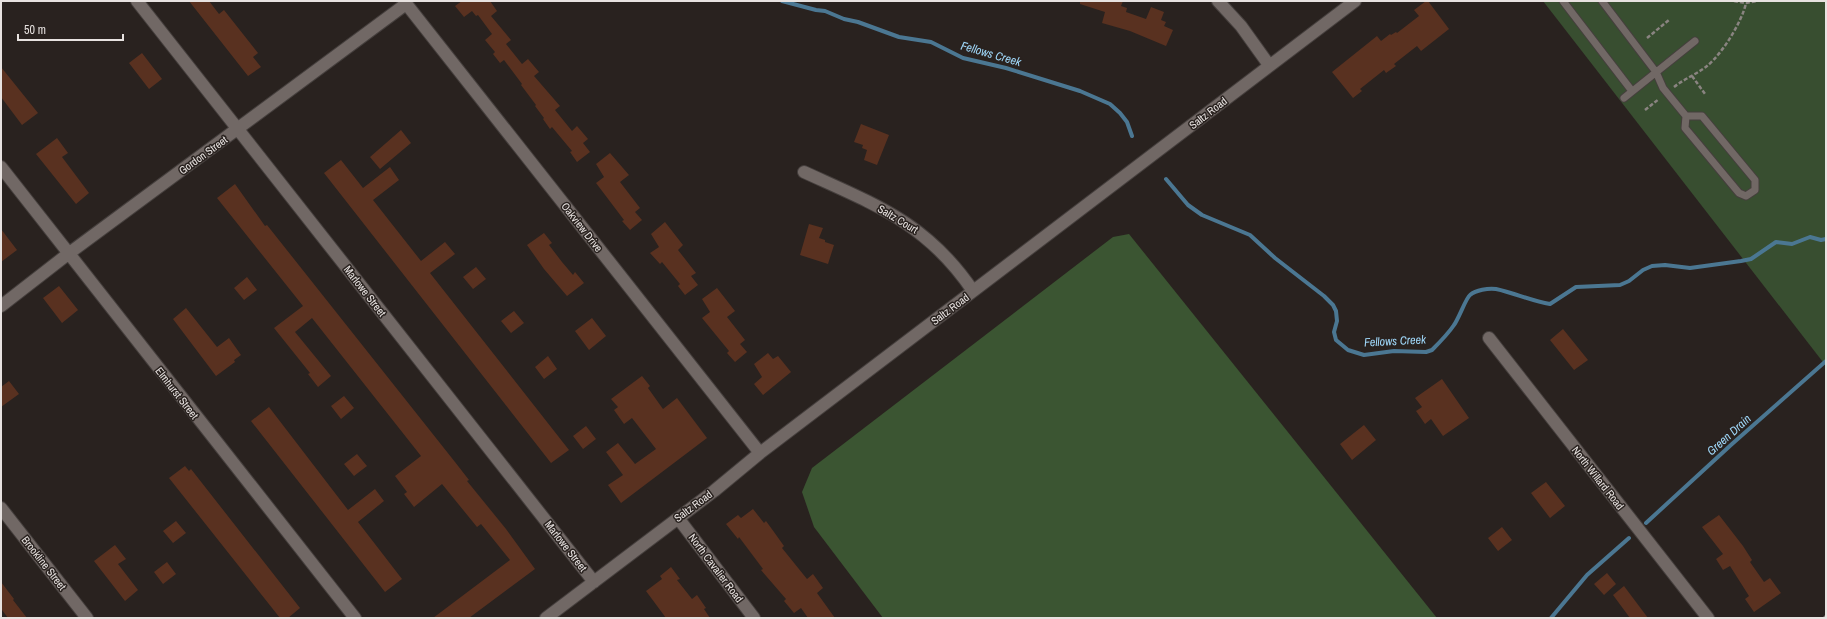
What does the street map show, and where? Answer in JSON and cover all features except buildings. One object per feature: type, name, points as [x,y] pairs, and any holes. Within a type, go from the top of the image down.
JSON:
[{"type":"street","name":"Marlowe Street","points":[[137,1],[594,582]]},
{"type":"street","points":[[1218,1],[1241,26],[1269,65]]},
{"type":"street","name":"Saltz Road","points":[[546,618],[678,518],[760,453],[1355,1]]},
{"type":"street","name":"Gordon Street","points":[[1,306],[68,254],[238,129],[405,2]]},
{"type":"street","name":"Oakview Drive","points":[[405,2],[760,453]]},
{"type":"street","name":"Elmhurst Street","points":[[1,167],[355,618]]},
{"type":"street","name":"Saltz Court","points":[[804,172],[880,207],[916,228],[947,257],[973,291]]},
{"type":"street","name":"North Willard Road","points":[[1489,338],[1708,618]]},
{"type":"street","name":"Brookline Street","points":[[1,508],[88,618]]},
{"type":"street","name":"North Cavalier Road","points":[[678,518],[754,618]]},
{"type":"lane","points":[[1563,1],[1632,91]]},
{"type":"lane","points":[[1602,1],[1656,72],[1667,93],[1686,116],[1685,128],[1739,193],[1746,196],[1755,190],[1755,180],[1702,116],[1686,116]]},
{"type":"lane","points":[[1624,98],[1695,41]]},
{"type":"path","points":[[1734,1],[1746,3],[1757,1]]},
{"type":"path","points":[[1645,110],[1717,56],[1744,12],[1746,3]]},
{"type":"path","points":[[1647,38],[1670,20]]},
{"type":"path","points":[[1692,76],[1704,94]]},
{"type":"green space","points":[[1543,1],[1826,1],[1826,366]]},
{"type":"green space","points":[[1129,234],[1437,618],[883,618],[814,527],[802,492],[812,468],[1113,237]]},
{"type":"waterway","name":"Fellows Creek","points":[[782,1],[825,11],[844,19],[858,22],[899,37],[931,42],[963,58],[1006,68],[1080,91],[1110,104],[1127,122],[1132,136]]},
{"type":"waterway","name":"Fellows Creek","points":[[1166,179],[1188,205],[1202,215],[1250,235],[1275,258],[1324,296],[1333,305],[1336,311],[1337,321],[1334,332],[1336,340],[1348,350],[1364,355],[1394,351],[1426,352],[1432,350],[1447,335],[1454,325],[1468,297],[1473,293],[1482,290],[1496,289],[1550,304],[1576,287],[1620,285],[1652,266],[1665,265],[1690,268],[1741,261],[1751,259],[1776,242],[1792,244],[1810,237],[1821,240],[1826,239]]},
{"type":"waterway","name":"Green Drain","points":[[1646,523],[1826,361]]},
{"type":"waterway","name":"Green Drain","points":[[1551,618],[1587,575],[1629,538]]}]
